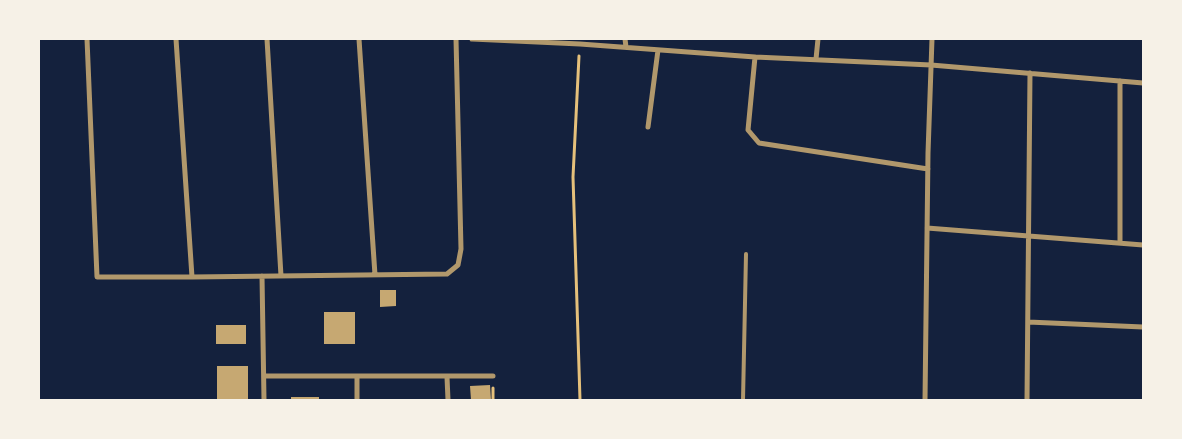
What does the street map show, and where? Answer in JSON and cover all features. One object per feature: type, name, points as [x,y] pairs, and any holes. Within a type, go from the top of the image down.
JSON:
[{"type":"street","points":[[87,39],[97,277],[447,274],[458,265],[461,249],[456,39]]},
{"type":"street","points":[[176,39],[192,277]]},
{"type":"street","points":[[266,39],[281,276]]},
{"type":"street","points":[[359,39],[375,275]]},
{"type":"street","points":[[472,39],[580,41],[658,50],[931,66],[1143,82]]},
{"type":"street","points":[[625,39],[626,47]]},
{"type":"street","points":[[816,59],[818,39]]},
{"type":"street","points":[[925,400],[932,39]]},
{"type":"street","points":[[648,126],[658,50]]},
{"type":"street","points":[[755,57],[748,130],[759,142],[928,170]]},
{"type":"street","points":[[1027,400],[1030,73]]},
{"type":"street","points":[[1120,81],[1120,242]]},
{"type":"street","points":[[927,228],[1143,245]]},
{"type":"street","points":[[262,276],[264,400]]},
{"type":"street","points":[[1028,322],[1143,327]]},
{"type":"street","points":[[264,376],[493,376]]},
{"type":"street","points":[[447,376],[448,400]]},
{"type":"street","points":[[357,377],[358,400]]},
{"type":"lane","points":[[743,400],[746,254]]},
{"type":"path","points":[[580,41],[573,176],[580,400]]},
{"type":"building","points":[[380,290],[396,290],[396,306],[380,307]]},
{"type":"building","points":[[324,312],[355,312],[355,344],[324,344]]},
{"type":"building","points":[[216,325],[246,325],[246,344],[216,344]]},
{"type":"building","points":[[217,366],[248,366],[248,400],[217,400]]},
{"type":"building","points":[[490,385],[491,400],[471,400],[470,386]]},
{"type":"building","points":[[291,397],[319,397],[319,400],[291,400]]}]
